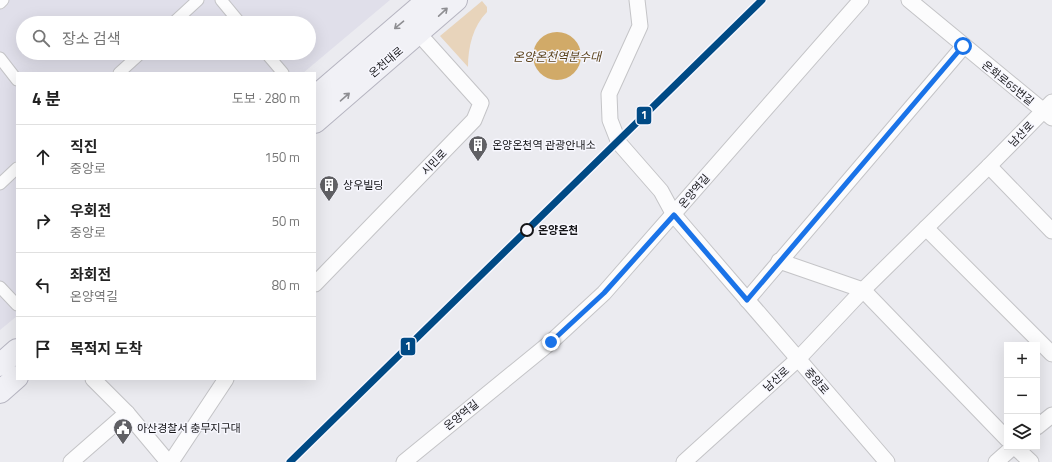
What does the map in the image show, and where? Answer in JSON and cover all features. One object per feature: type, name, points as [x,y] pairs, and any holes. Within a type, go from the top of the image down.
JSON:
[{"type":"main road","name":"온천대로","points":[[316,95],[428,0]]},
{"type":"main road","name":"온천대로","points":[[316,121],[419,34],[456,0]]},
{"type":"main road","points":[[0,365],[16,351]]},
{"type":"main road","points":[[0,392],[16,378]]},
{"type":"street","points":[[0,3],[3,0]]},
{"type":"street","points":[[181,16],[198,0]]},
{"type":"street","points":[[221,0],[234,16]]},
{"type":"street","name":"중앙로","points":[[637,0],[640,26],[609,94],[610,120],[619,143],[661,191],[674,215],[887,462]]},
{"type":"street","name":"온양역길","points":[[404,462],[551,342],[604,293],[861,0]]},
{"type":"street","name":"온화로65번길","points":[[909,0],[963,46],[1049,111]]},
{"type":"street","name":"시민로","points":[[316,283],[474,120],[481,103],[419,34]]},
{"type":"street","points":[[747,300],[963,46]]},
{"type":"street","points":[[0,58],[16,79]]},
{"type":"street","points":[[120,72],[133,60]]},
{"type":"street","points":[[272,60],[282,72]]},
{"type":"street","name":"남산로","points":[[687,461],[798,359],[863,290],[990,166],[1049,111]]},
{"type":"street","points":[[990,166],[1052,232]]},
{"type":"street","points":[[0,184],[16,169]]},
{"type":"street","points":[[926,228],[1052,354]]},
{"type":"street","points":[[779,261],[863,290],[1004,436]]},
{"type":"street","points":[[0,287],[16,304]]},
{"type":"street","points":[[94,380],[127,413],[168,462]]},
{"type":"street","points":[[171,462],[225,380]]},
{"type":"street","points":[[71,462],[127,413]]},
{"type":"street","points":[[1040,424],[1052,414]]},
{"type":"street","points":[[996,462],[1010,450]]},
{"type":"street","points":[[1017,450],[1031,462]]},
{"type":"shaded area","points":[[0,0],[390,0],[304,72],[16,72],[16,317],[0,330]]},
{"type":"shaded area","points":[[482,1],[487,7],[487,12],[478,24],[472,37],[468,67],[440,36]]},
{"type":"water","name":"온양온천역분수대","points":[[557,32],[566,34],[574,39],[579,47],[581,56],[579,65],[574,73],[566,78],[557,80],[548,78],[540,73],[535,65],[533,56],[535,47],[540,39],[548,34]]},
{"type":"transit line","name":"1","points":[[290,462],[762,0]]},
{"type":"place","name":"온양온천역 관광안내소","points":[[478,162]]},
{"type":"place","name":"상우빌딩","points":[[329,202]]},
{"type":"place","name":"온양온천","points":[[527,230]]},
{"type":"place","name":"아산경찰서 충무지구대","points":[[123,445]]},
{"type":"route","points":[[551,342],[604,293],[674,215],[747,300],[963,46]]}]
